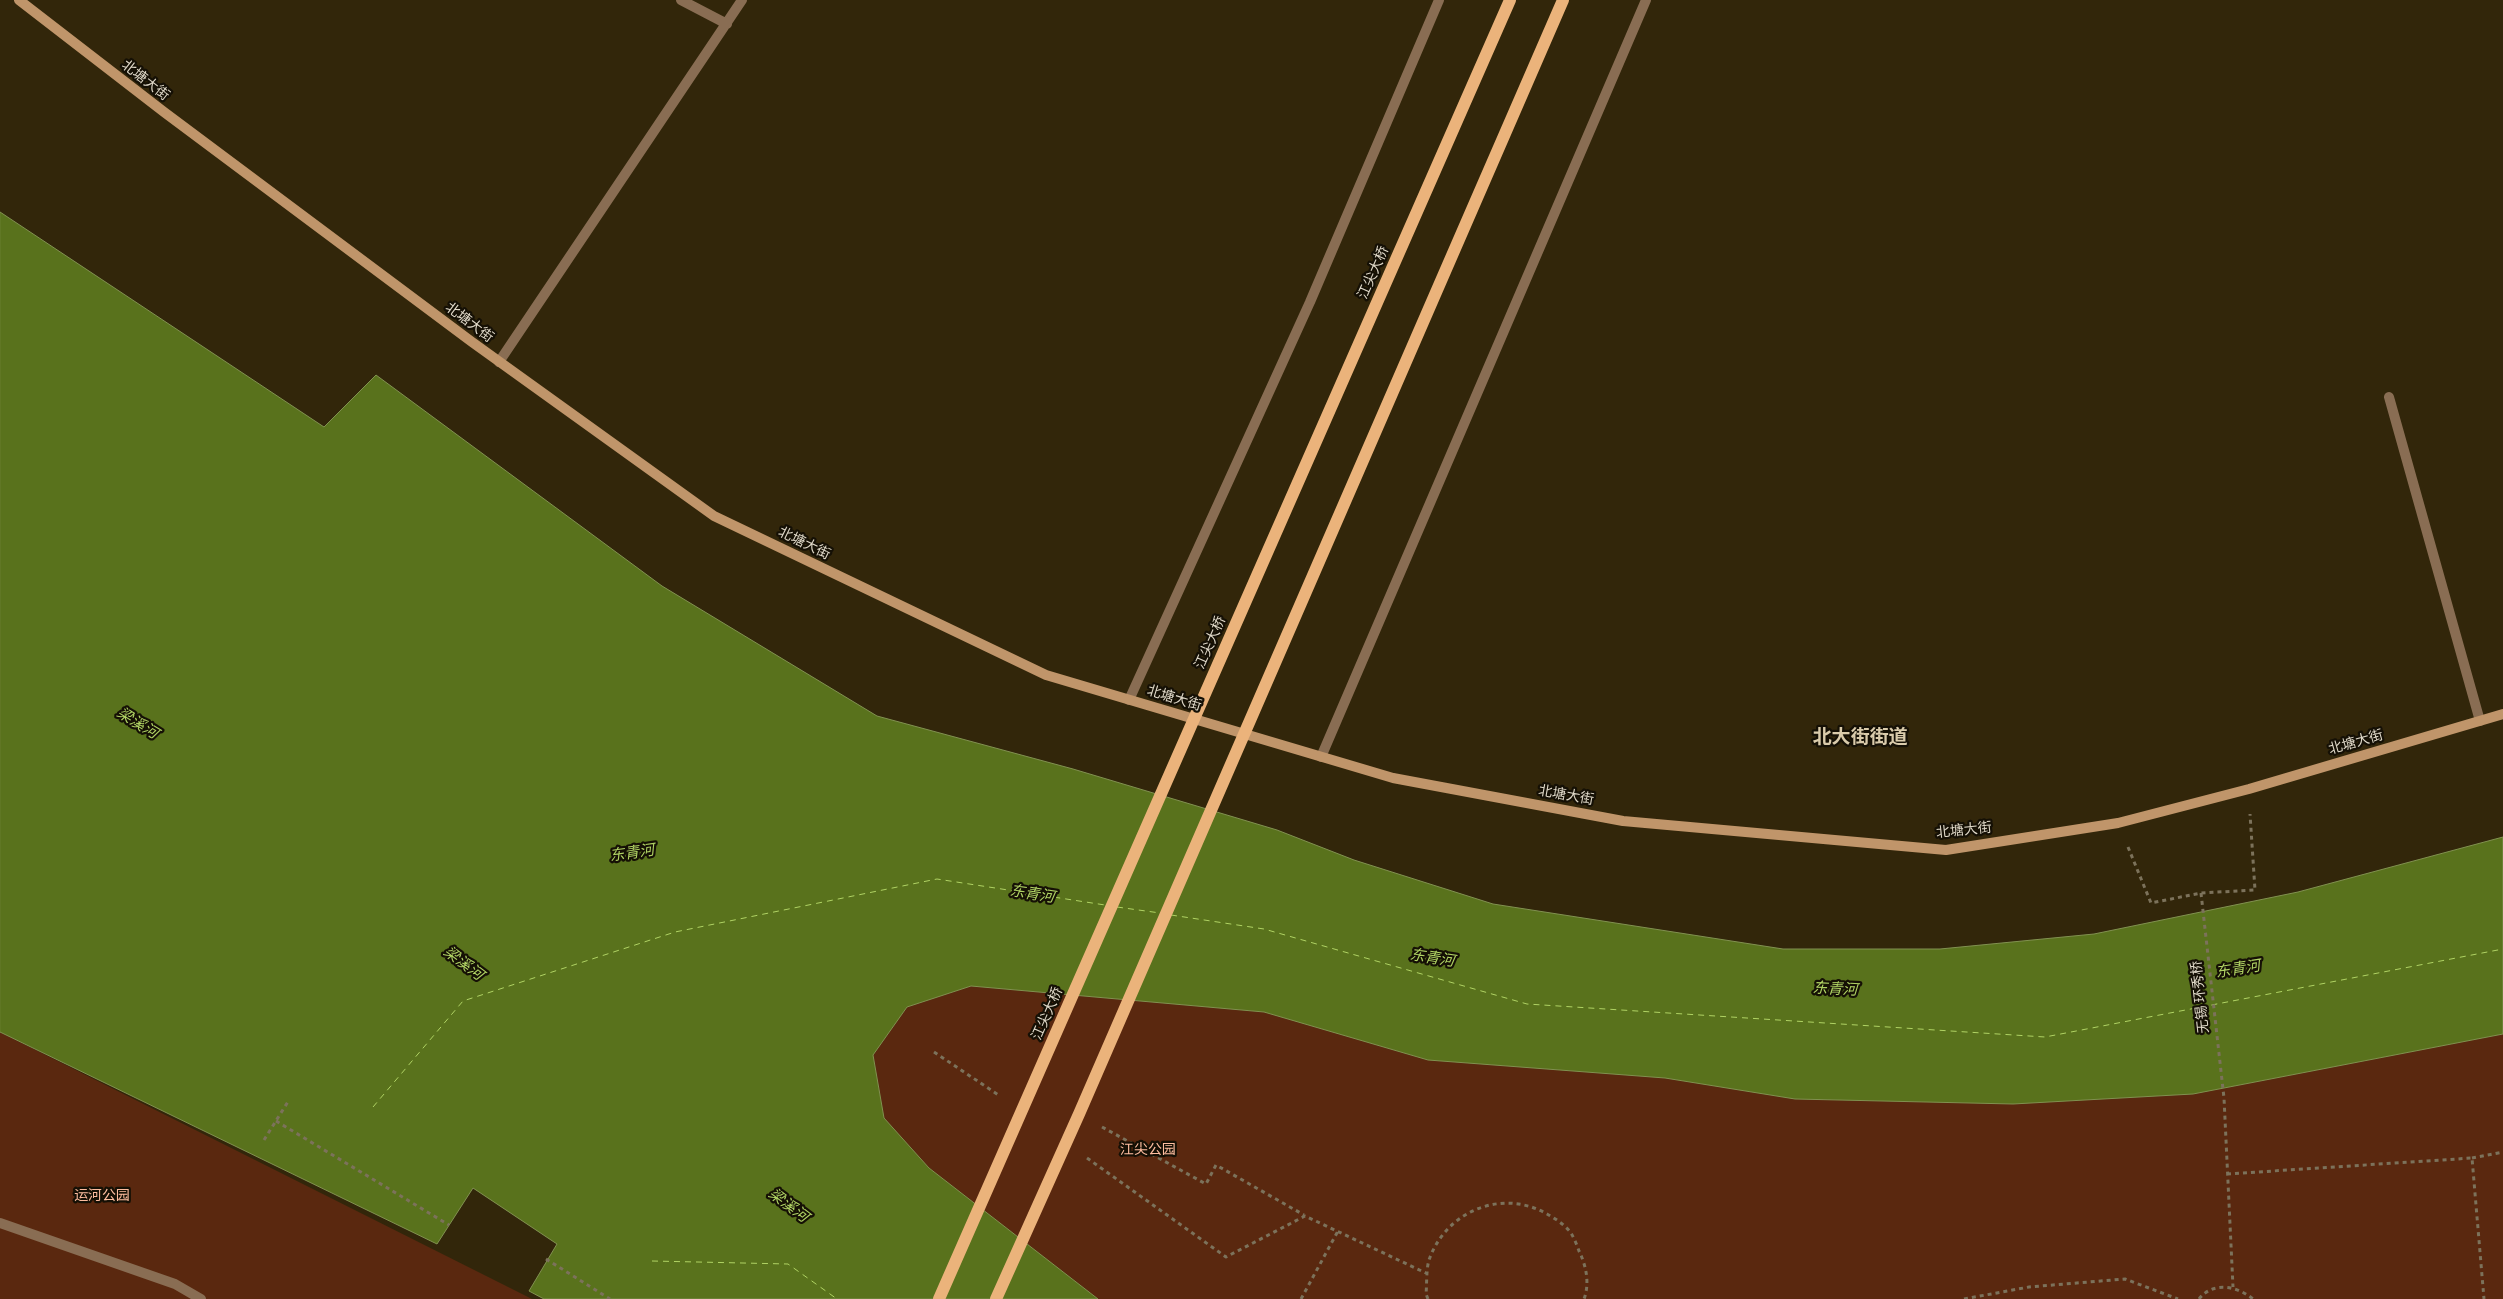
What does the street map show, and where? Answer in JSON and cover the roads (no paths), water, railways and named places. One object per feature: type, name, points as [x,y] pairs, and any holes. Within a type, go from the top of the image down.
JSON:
[{"type":"main road","name":"北塘大街","points":[[19,0],[164,112],[499,362],[714,516],[1046,675],[1393,778],[1623,820],[1946,850],[2118,823],[2249,789],[2503,714]]},
{"type":"main road","name":"江尖大桥","points":[[939,1299],[1510,0]]},
{"type":"main road","points":[[996,1299],[1080,1114],[1563,0]]},
{"type":"street","points":[[681,0],[726,24]]},
{"type":"street","points":[[499,362],[742,0]]},
{"type":"street","points":[[1129,700],[1310,302],[1439,0]]},
{"type":"street","points":[[1321,757],[1646,0]]},
{"type":"street","points":[[2389,397],[2480,721]]},
{"type":"street","points":[[0,1223],[174,1284],[201,1299]]},
{"type":"water","points":[[0,212],[324,427],[376,375],[662,586],[877,716],[1073,769],[1277,830],[1354,860],[1493,904],[1783,949],[1940,949],[2094,934],[2298,892],[2503,837],[2503,1034],[2193,1094],[2013,1104],[1795,1099],[1665,1078],[1428,1060],[1264,1012],[971,986],[907,1007],[873,1055],[884,1118],[929,1168],[1098,1299],[544,1299],[529,1291],[557,1244],[473,1188],[437,1244],[0,1032]]},
{"type":"district","name":"北大街街道","points":[[1860,738]]},
{"type":"water label","name":"梁溪河","points":[[137,724]]},
{"type":"water label","name":"东青河","points":[[632,854]]},
{"type":"water label","name":"东青河","points":[[1032,895]]},
{"type":"water label","name":"东青河","points":[[1432,959]]},
{"type":"water label","name":"梁溪河","points":[[463,964]]},
{"type":"water label","name":"东青河","points":[[2238,970]]},
{"type":"water label","name":"东青河","points":[[1835,990]]},
{"type":"water label","name":"梁溪河","points":[[788,1206]]},
{"type":"park label","name":"江尖公园","points":[[1148,1151]]},
{"type":"park label","name":"运河公园","points":[[102,1197]]}]
